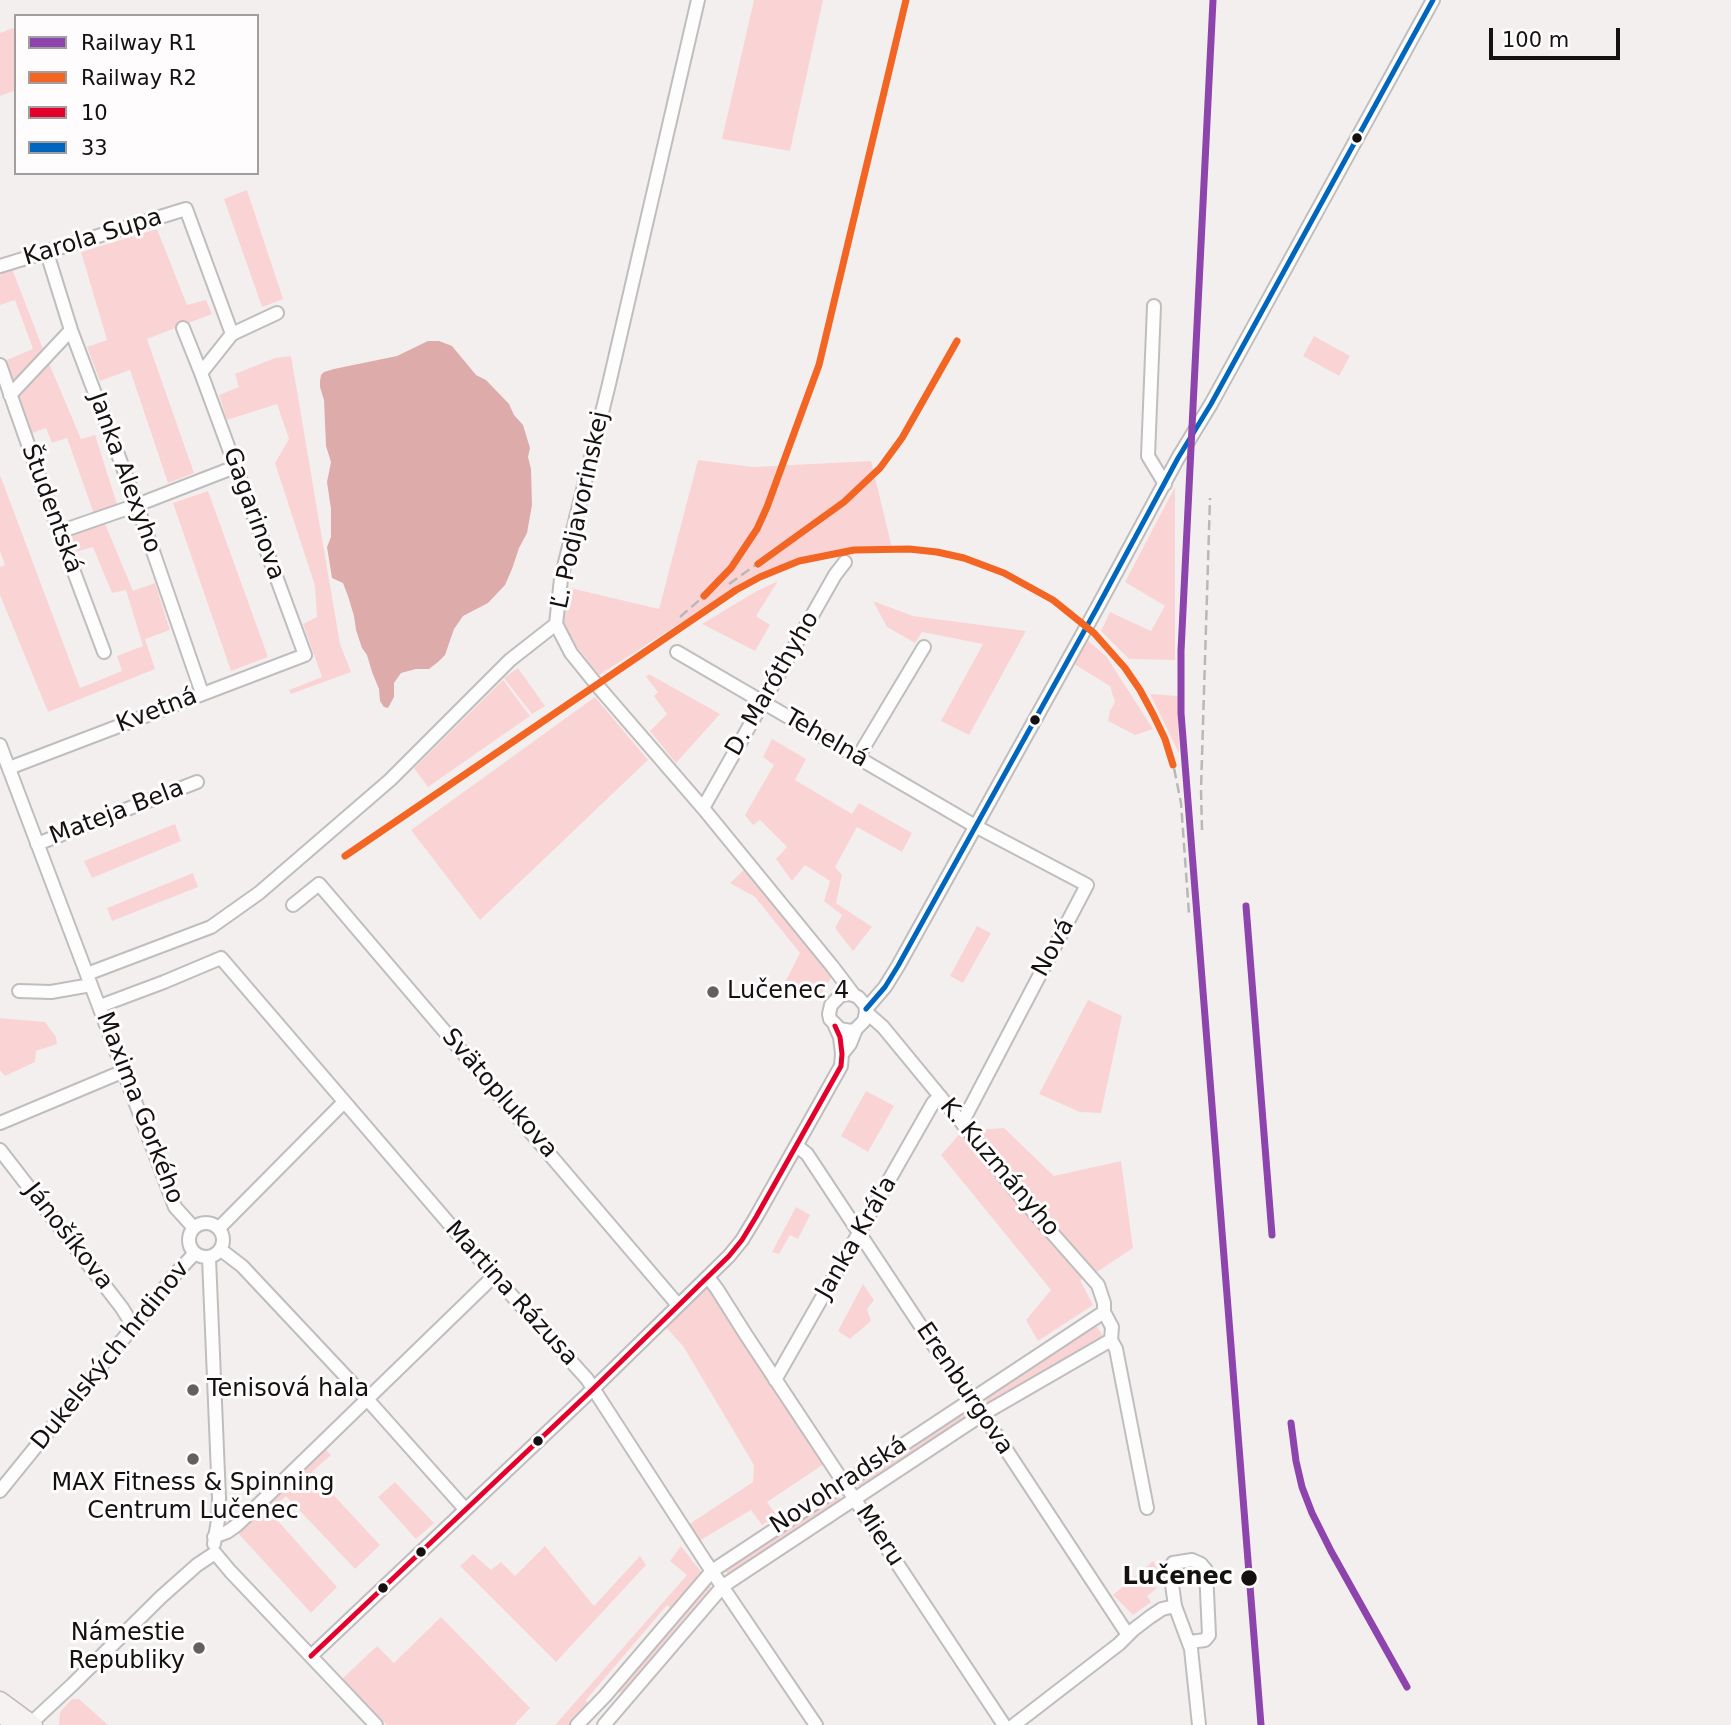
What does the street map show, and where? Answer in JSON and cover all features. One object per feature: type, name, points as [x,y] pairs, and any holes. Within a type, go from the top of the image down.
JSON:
[{"type":"main road","points":[[0,1700],[27,1724]]},
{"type":"main road","points":[[0,1714],[27,1724]]},
{"type":"street","name":"Ľ. Podjavorinskej","points":[[698,0],[561,579],[556,624],[571,653],[703,808],[856,996]]},
{"type":"street","points":[[842,1055],[862,1018],[898,966],[1433,0]]},
{"type":"street","name":"Karola Supa","points":[[0,266],[186,209],[232,334]]},
{"type":"street","name":"Janka Alexyho","points":[[47,253],[71,330],[137,505],[202,693]]},
{"type":"street","points":[[1154,306],[1148,456],[1165,484]]},
{"type":"street","points":[[201,373],[232,334],[277,313]]},
{"type":"street","name":"Gagarinova","points":[[183,328],[305,654]]},
{"type":"street","points":[[10,395],[71,330]]},
{"type":"street","name":"Študentská","points":[[0,365],[104,652]]},
{"type":"street","points":[[59,532],[234,467]]},
{"type":"street","name":"D. Maróthyho","points":[[703,808],[835,575],[845,562]]},
{"type":"street","points":[[19,991],[51,992],[89,980],[223,920],[271,884],[390,780],[510,660],[556,624]]},
{"type":"street","points":[[859,757],[923,647]]},
{"type":"street","name":"Tehelná","points":[[677,652],[975,826]]},
{"type":"street","name":"Kvetná","points":[[9,768],[305,654]]},
{"type":"street","name":"Maxima Gorkého","points":[[0,745],[175,1207],[194,1228]]},
{"type":"street","name":"Mateja Bela","points":[[37,844],[197,782]]},
{"type":"street","name":"Nová","points":[[962,1123],[1087,885],[975,826]]},
{"type":"street","name":"Svätoplukova","points":[[293,905],[318,884],[678,1305]]},
{"type":"street","name":"Martina Rázusa","points":[[100,1006],[221,958],[494,1276],[587,1379],[816,1725]]},
{"type":"street","points":[[837,973],[837,998]]},
{"type":"street","points":[[311,1656],[729,1256],[742,1240],[841,1066],[840,1037],[831,1019],[833,1001],[845,994],[856,996],[882,990]]},
{"type":"street","points":[[882,990],[877,1008],[883,1027]]},
{"type":"street","points":[[835,1026],[845,1031],[862,1018],[863,1002],[856,996]]},
{"type":"street","points":[[862,1018],[883,1027]]},
{"type":"street","name":"K. Kuzmányho","points":[[883,1027],[1023,1200],[1098,1284],[1104,1312],[1112,1327],[1111,1340],[1116,1349],[1147,1508]]},
{"type":"street","points":[[0,1123],[124,1071]]},
{"type":"street","name":"Janka Kráľa","points":[[775,1380],[933,1103],[940,1096]]},
{"type":"street","points":[[219,1228],[344,1102]]},
{"type":"street","name":"Erenburgova","points":[[797,1146],[807,1154],[1128,1635]]},
{"type":"street","name":"Jánošíkova","points":[[0,1150],[133,1326]]},
{"type":"street","points":[[207,1223],[219,1228],[224,1239],[221,1250],[216,1255],[201,1257],[190,1248],[190,1234],[194,1228],[207,1223]]},
{"type":"street","points":[[221,1250],[242,1266],[367,1399],[466,1510]]},
{"type":"street","name":"Dukelských hrdinov","points":[[0,1491],[179,1269],[195,1253]]},
{"type":"street","points":[[209,1258],[219,1498],[215,1553],[376,1725]]},
{"type":"street","points":[[215,1537],[227,1532],[244,1518],[494,1276]]},
{"type":"street","name":"Mieru","points":[[708,1277],[1004,1725]]},
{"type":"street","name":"Novohradská","points":[[577,1725],[712,1571],[1104,1312]]},
{"type":"street","name":"Novohradská","points":[[604,1725],[723,1586],[983,1415],[1111,1340]]},
{"type":"street","points":[[27,1724],[72,1685],[161,1597],[215,1553]]},
{"type":"street","points":[[1190,1642],[1205,1640],[1209,1635],[1206,1570],[1192,1560],[1170,1567],[1175,1606],[1190,1642],[1199,1725]]},
{"type":"street","points":[[1014,1725],[1156,1612],[1175,1606]]},
{"type":"street","points":[[604,1696],[619,1707]]},
{"type":"shaded area","points":[[754,0],[823,0],[790,151],[722,139]]},
{"type":"shaded area","points":[[14,28],[14,91],[0,96],[0,33]]},
{"type":"shaded area","points":[[247,190],[283,299],[262,307],[224,199]]},
{"type":"shaded area","points":[[157,229],[187,305],[206,300],[212,314],[147,339],[194,473],[168,483],[130,370],[100,381],[87,347],[107,340],[81,252]]},
{"type":"shaded area","points":[[12,269],[45,354],[12,387],[4,361],[33,349],[15,300],[0,305],[0,273]]},
{"type":"shaded area","points":[[1314,336],[1350,356],[1339,376],[1303,356]]},
{"type":"shaded area","points":[[428,341],[439,341],[452,346],[476,375],[486,380],[509,404],[523,425],[530,448],[528,457],[532,505],[527,533],[505,585],[488,603],[463,616],[454,629],[445,655],[438,662],[429,669],[401,673],[394,683],[394,697],[388,708],[380,701],[379,689],[362,648],[343,583],[332,578],[327,547],[331,537],[327,482],[331,462],[326,446],[324,400],[320,381],[324,372],[397,356]]},
{"type":"shaded area","points":[[291,356],[340,644],[351,672],[291,694],[289,690],[322,677],[303,624],[317,617],[315,586],[275,463],[289,439],[277,404],[227,420],[219,395],[239,387],[235,374],[275,358]]},
{"type":"shaded area","points":[[48,361],[81,439],[95,435],[117,504],[94,514],[67,438],[52,443],[46,428],[32,433],[18,393]]},
{"type":"shaded area","points":[[698,460],[753,467],[871,461],[893,552],[830,554],[790,563],[746,581],[599,675],[577,647],[563,622],[566,587],[659,609]]},
{"type":"shaded area","points":[[0,475],[80,688],[122,671],[117,656],[143,646],[126,590],[112,593],[93,547],[75,552],[67,533],[104,521],[133,591],[155,583],[170,630],[145,639],[155,669],[48,712],[0,595],[0,567],[5,565],[0,551]]},
{"type":"shaded area","points":[[1175,487],[1175,660],[1129,659],[1101,631],[1110,612],[1151,631],[1165,606],[1125,582]]},
{"type":"shaded area","points":[[208,491],[268,657],[231,671],[173,503]]},
{"type":"shaded area","points":[[778,581],[756,616],[770,625],[755,651],[702,624],[755,592]]},
{"type":"shaded area","points":[[873,601],[913,616],[1026,631],[969,735],[941,721],[983,644],[922,632],[915,643],[887,627]]},
{"type":"shaded area","points":[[1087,640],[1106,656],[1153,729],[1135,735],[1108,721],[1115,702],[1110,686],[1074,664]]},
{"type":"shaded area","points":[[518,668],[545,706],[532,714],[504,678]]},
{"type":"shaded area","points":[[649,674],[720,714],[676,763],[650,731],[667,714],[654,696],[658,692],[646,677]]},
{"type":"shaded area","points":[[503,680],[530,716],[428,787],[414,768]]},
{"type":"shaded area","points":[[1150,694],[1178,696],[1179,753]]},
{"type":"shaded area","points":[[595,697],[648,760],[480,920],[411,830]]},
{"type":"shaded area","points":[[772,739],[806,759],[795,780],[852,814],[859,803],[912,833],[902,852],[857,827],[835,867],[842,875],[836,903],[872,927],[853,951],[835,928],[842,915],[824,901],[830,881],[805,865],[792,881],[776,859],[787,847],[760,820],[753,825],[745,815],[774,765],[763,757]]},
{"type":"shaded area","points":[[175,824],[181,841],[92,878],[84,861]]},
{"type":"shaded area","points":[[745,869],[821,960],[831,978],[818,998],[779,994],[800,953],[755,897],[730,883]]},
{"type":"shaded area","points":[[193,873],[198,887],[112,921],[107,908]]},
{"type":"shaded area","points":[[977,926],[991,933],[963,983],[950,976]]},
{"type":"shaded area","points":[[1088,1000],[1122,1016],[1101,1113],[1080,1112],[1039,1094]]},
{"type":"shaded area","points":[[0,1018],[45,1022],[56,1037],[57,1044],[36,1051],[35,1062],[5,1076],[0,1070]]},
{"type":"shaded area","points":[[866,1091],[894,1106],[868,1152],[841,1136]]},
{"type":"shaded area","points":[[1004,1128],[1054,1176],[1121,1161],[1133,1248],[1080,1280],[1093,1305],[1038,1341],[1026,1320],[1051,1290],[941,1155],[962,1131]]},
{"type":"shaded area","points":[[796,1207],[810,1215],[798,1239],[790,1235],[779,1254],[772,1252]]},
{"type":"shaded area","points":[[712,1281],[824,1464],[767,1502],[777,1516],[762,1525],[751,1510],[699,1541],[688,1525],[753,1482],[754,1465],[683,1346],[665,1326]]},
{"type":"shaded area","points":[[863,1284],[874,1300],[867,1309],[871,1321],[850,1339],[838,1331]]},
{"type":"shaded area","points":[[1095,1324],[1104,1337],[989,1404],[983,1397]]},
{"type":"shaded area","points":[[965,1410],[969,1417],[860,1488],[856,1482]]},
{"type":"shaded area","points":[[325,1449],[331,1455],[312,1472],[380,1545],[355,1569],[286,1496],[269,1511],[337,1587],[311,1613],[236,1531]]},
{"type":"shaded area","points":[[395,1482],[434,1523],[416,1539],[378,1497]]},
{"type":"shaded area","points":[[838,1494],[841,1500],[728,1574],[724,1570]]},
{"type":"shaded area","points":[[545,1546],[594,1606],[640,1556],[646,1565],[556,1662],[460,1566],[473,1554],[491,1570],[501,1562],[515,1576]]},
{"type":"shaded area","points":[[681,1546],[702,1573],[673,1610],[667,1605],[586,1700],[589,1706],[570,1725],[555,1725],[687,1575],[670,1561]]},
{"type":"shaded area","points":[[1153,1561],[1161,1576],[1155,1579],[1156,1589],[1147,1596],[1151,1602],[1133,1615],[1113,1595]]},
{"type":"shaded area","points":[[707,1584],[711,1587],[621,1693],[617,1690]]},
{"type":"shaded area","points":[[441,1617],[530,1708],[514,1725],[387,1725],[342,1679],[377,1646],[394,1663]]},
{"type":"shaded area","points":[[72,1699],[79,1699],[108,1725],[59,1725],[60,1712]]},
{"type":"railway","points":[[680,617],[726,574],[753,536],[767,507],[810,391],[823,353],[906,0]]},
{"type":"railway","points":[[729,584],[844,502],[872,477],[902,438],[957,341]]},
{"type":"railway","points":[[1202,830],[1210,498]]},
{"type":"railway","points":[[345,856],[713,604],[748,583],[799,561],[826,555],[868,549],[909,549],[964,558],[1029,585],[1076,617],[1125,668],[1153,714],[1173,763],[1181,803],[1189,914]]},
{"type":"railway","points":[[1246,906],[1272,1235]]},
{"type":"railway","points":[[1291,1423],[1302,1487],[1312,1513],[1407,1687]]},
{"type":"rail line","name":"R2","points":[[704,596],[731,568],[757,529],[819,365],[906,0]]},
{"type":"rail line","name":"R1","points":[[1213,0],[1181,651],[1181,713],[1261,1725]]},
{"type":"rail line","name":"R2","points":[[758,564],[844,502],[880,468],[902,438],[957,341]]},
{"type":"rail line","name":"R2","points":[[345,856],[736,590],[799,561],[854,550],[909,549],[964,558],[1004,573],[1053,600],[1094,633],[1125,668],[1153,714],[1173,765]]},
{"type":"rail line","name":"R1","points":[[1246,906],[1272,1235]]},
{"type":"rail line","name":"R1","points":[[1291,1423],[1302,1487],[1312,1513],[1407,1687]]},
{"type":"transit line","name":"33","points":[[866,1009],[885,987],[898,966],[1433,0]]},
{"type":"transit line","name":"10","points":[[311,1656],[729,1256],[756,1217],[841,1066],[840,1037],[835,1026]]},
{"type":"place","name":"Lučenec 4","points":[[713,992]]},
{"type":"place","name":"Tenisová hala","points":[[193,1390]]},
{"type":"place","name":"MAX Fitness & Spinning Centrum Lučenec","points":[[193,1459]]},
{"type":"place","name":"Lučenec","points":[[1249,1578]]},
{"type":"place","name":"Námestie Republiky","points":[[199,1648]]}]
